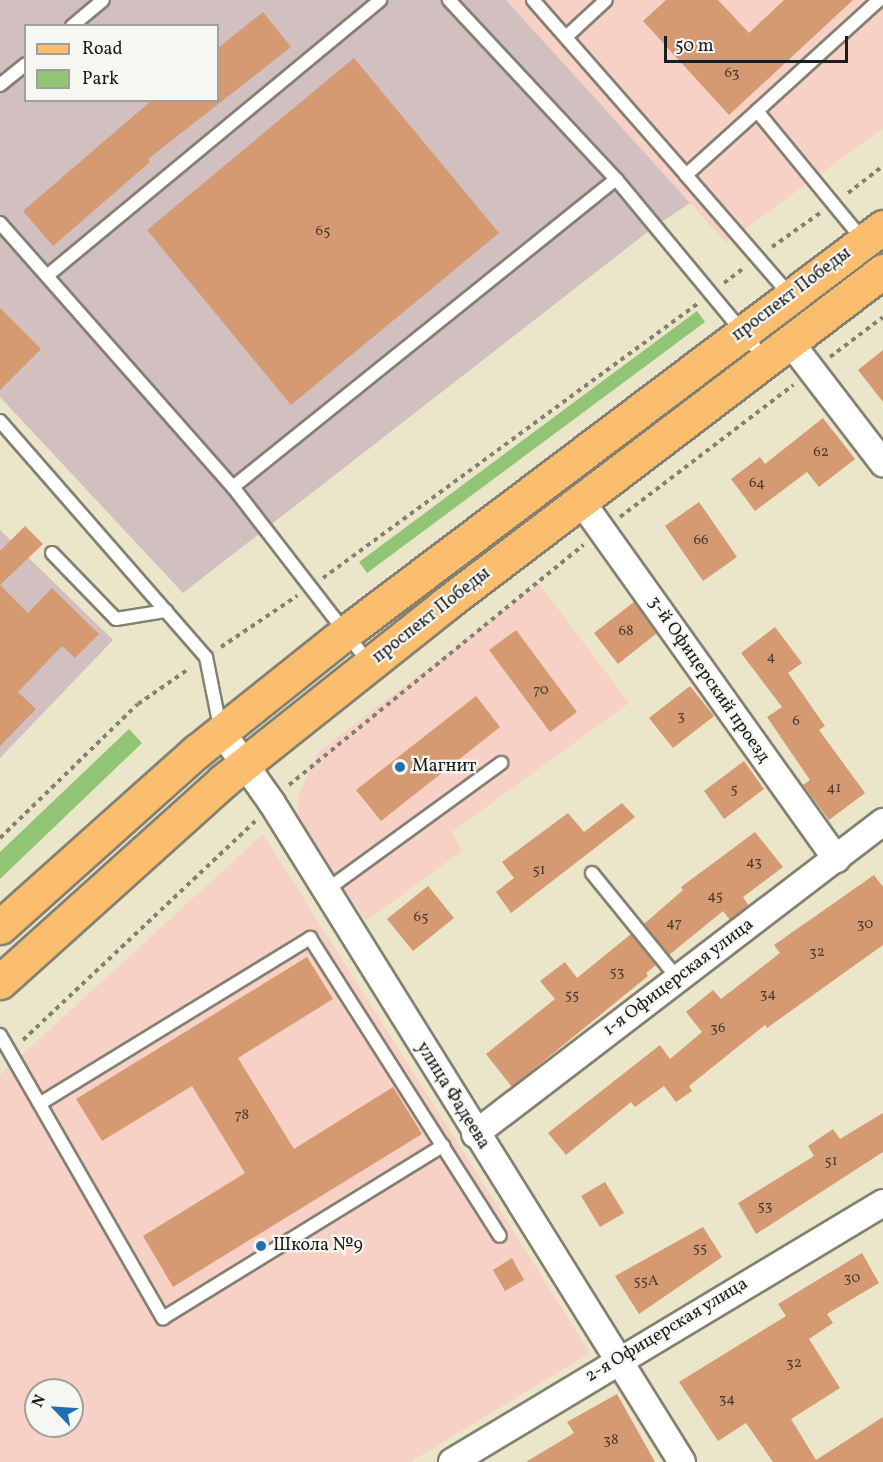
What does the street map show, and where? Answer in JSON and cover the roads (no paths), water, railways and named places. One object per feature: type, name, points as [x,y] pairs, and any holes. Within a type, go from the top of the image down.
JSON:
[{"type":"main road","name":"проспект Победы","points":[[0,927],[221,731],[345,633],[873,234]]},
{"type":"main road","name":"проспект Победы","points":[[0,982],[245,763],[581,501],[883,271]]},
{"type":"street","points":[[778,351],[812,370],[883,463]]},
{"type":"street","name":"3-й Офицерский проезд","points":[[581,501],[836,859]]},
{"type":"street","name":"улица Фадеева","points":[[221,731],[272,803],[475,1134],[682,1462]]},
{"type":"street","name":"1-я Офицерская улица","points":[[475,1134],[883,822]]},
{"type":"street","name":"2-я Офицерская улица","points":[[453,1462],[618,1360],[883,1203]]},
{"type":"lane","points":[[74,24],[103,0]]},
{"type":"lane","points":[[48,275],[380,0]]},
{"type":"lane","points":[[449,0],[616,179],[742,332],[778,351]]},
{"type":"lane","points":[[533,0],[791,296]]},
{"type":"lane","points":[[566,37],[606,0]]},
{"type":"lane","points":[[686,175],[879,0]]},
{"type":"lane","points":[[0,85],[24,66]]},
{"type":"lane","points":[[757,111],[833,204],[873,234]]},
{"type":"lane","points":[[233,487],[616,179]]},
{"type":"lane","points":[[0,223],[233,487],[370,664]]},
{"type":"lane","points":[[0,421],[206,657],[221,731]]},
{"type":"lane","points":[[52,553],[116,619],[166,611]]},
{"type":"lane","points":[[325,891],[501,763]]},
{"type":"lane","points":[[592,873],[678,979]]},
{"type":"lane","points":[[41,1103],[310,938],[500,1236]]},
{"type":"lane","points":[[0,1035],[163,1318],[443,1146]]},
{"type":"place","name":"Магнит","points":[[400,767]]},
{"type":"place","name":"Школа №9","points":[[261,1246]]}]
